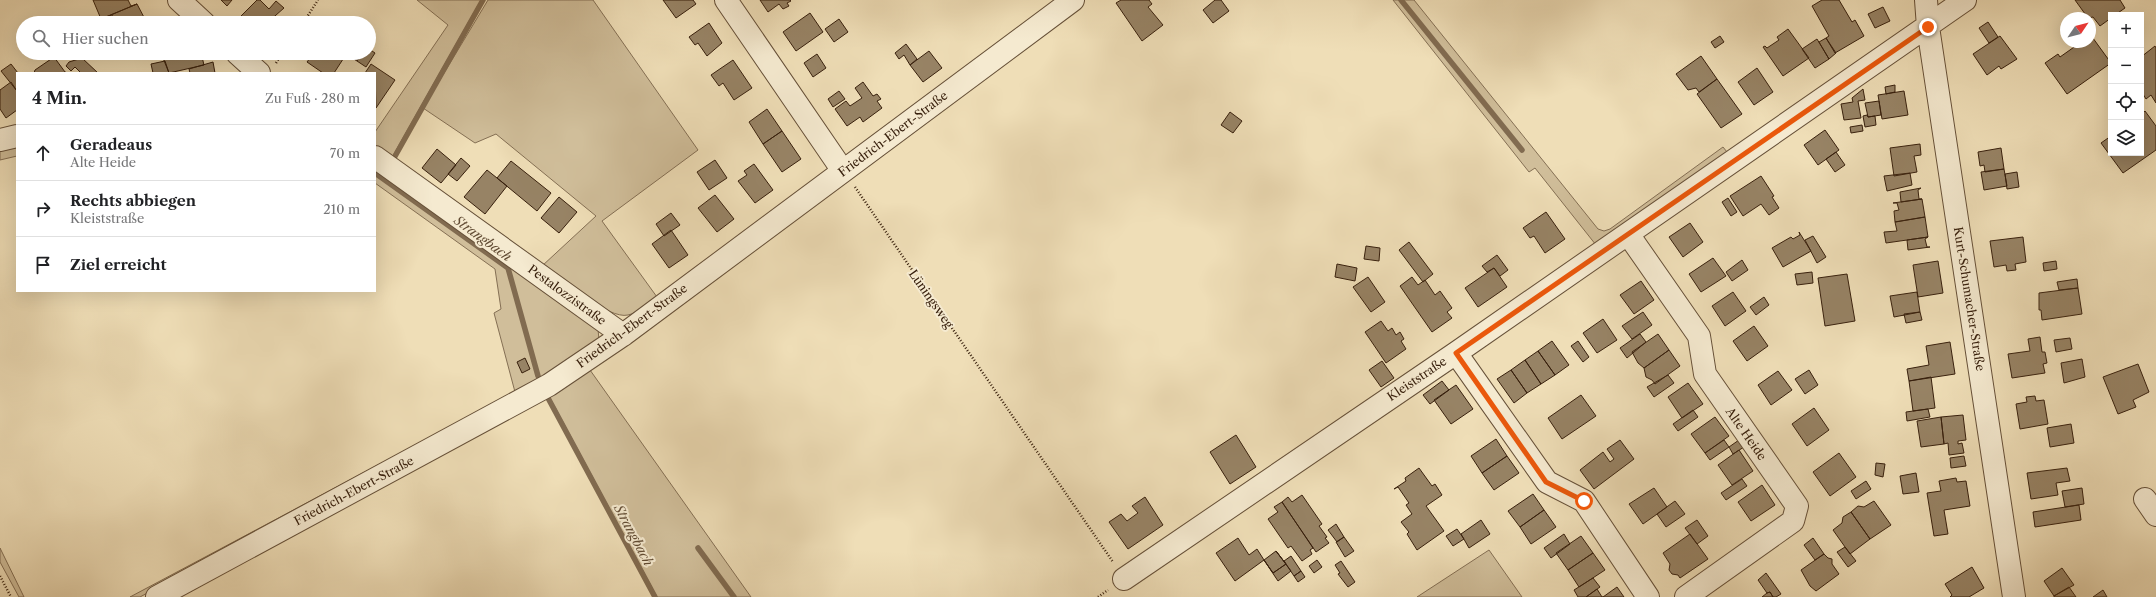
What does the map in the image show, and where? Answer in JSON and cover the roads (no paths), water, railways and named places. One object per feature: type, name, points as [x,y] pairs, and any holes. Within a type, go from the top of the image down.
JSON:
[{"type":"street","points":[[179,0],[196,16]]},
{"type":"street","points":[[726,0],[843,171]]},
{"type":"street","name":"Friedrich-Ebert-Straße","points":[[157,597],[536,393],[623,334],[1073,0]]},
{"type":"street","name":"Kurt-Schumacher-Straße","points":[[1926,0],[1928,27],[2014,597]]},
{"type":"street","name":"Kleiststraße","points":[[1124,579],[1456,353],[1965,0]]},
{"type":"street","points":[[245,60],[258,72]]},
{"type":"street","points":[[0,140],[16,136]]},
{"type":"street","name":"Pestalozzistraße","points":[[376,158],[623,334]]},
{"type":"street","name":"Alte Heide","points":[[1628,234],[1698,336],[1705,374],[1797,506],[1793,521],[1686,597]]},
{"type":"street","points":[[1456,353],[1546,482],[1584,501],[1648,597]]},
{"type":"waterway","name":"Strangbach","points":[[394,158],[483,0]]},
{"type":"waterway","points":[[1401,0],[1522,150]]},
{"type":"waterway","name":"Strangbach","points":[[376,174],[508,268],[538,376]]},
{"type":"waterway","name":"Strangbach","points":[[548,398],[655,597]]},
{"type":"waterway","points":[[698,548],[734,597]]}]
